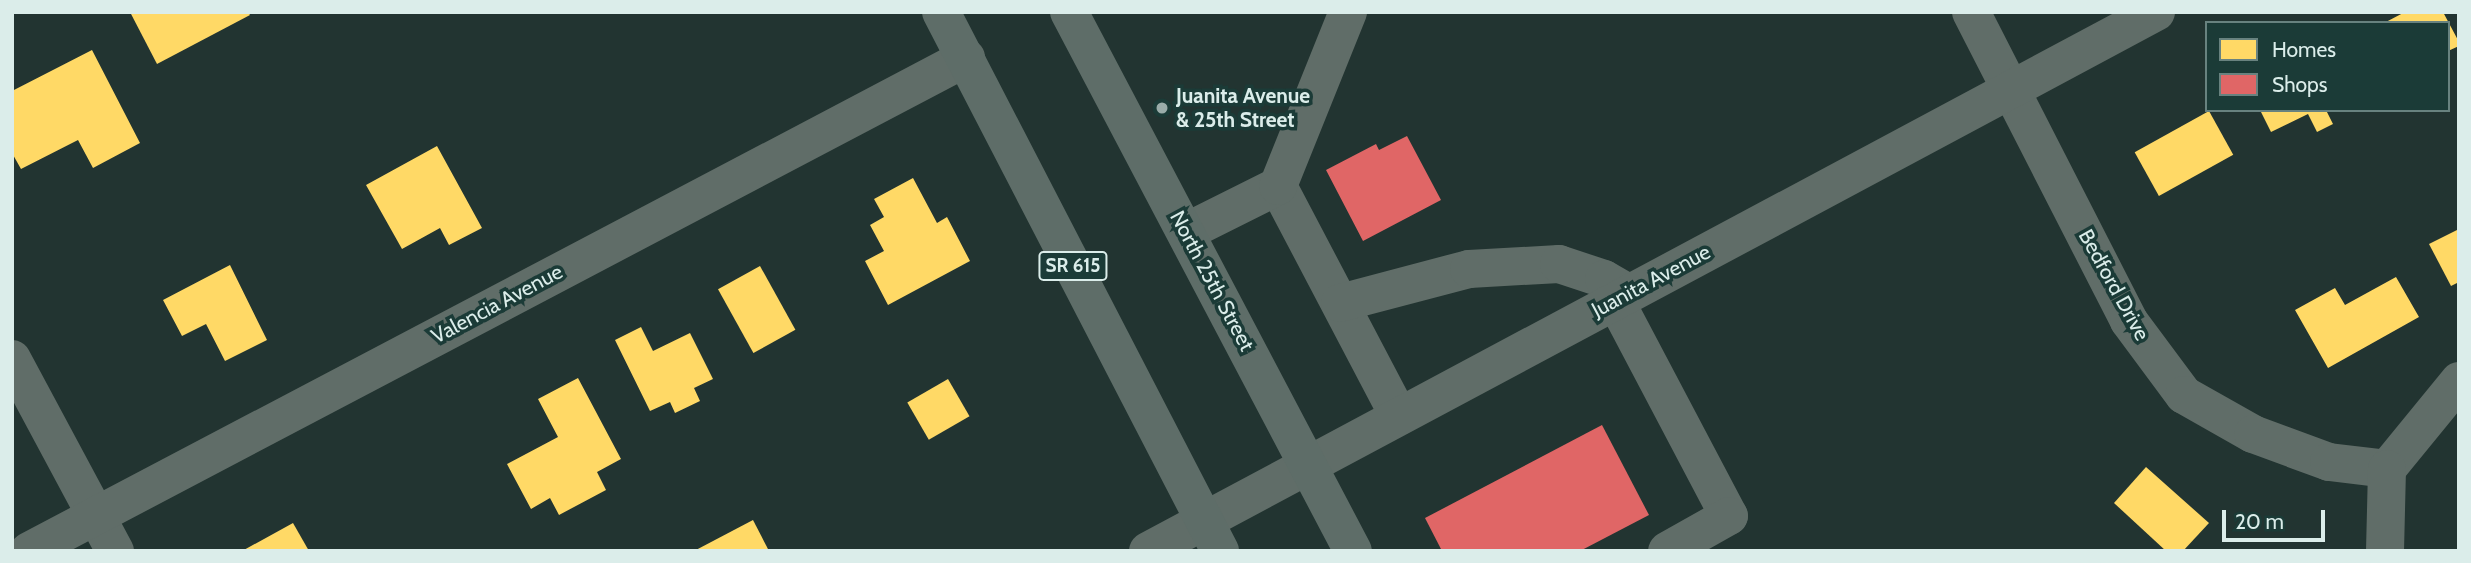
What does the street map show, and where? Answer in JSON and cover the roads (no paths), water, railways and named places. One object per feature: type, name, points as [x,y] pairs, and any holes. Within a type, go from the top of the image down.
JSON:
[{"type":"main road","name":"SR 615","points":[[941,12],[1212,536]]},
{"type":"main road","name":"North 25th Street","points":[[1069,12],[1310,464],[1353,551]]},
{"type":"street","points":[[1186,232],[1278,186],[1348,12]]},
{"type":"street","name":"Bedford Drive","points":[[1971,12],[2129,321],[2185,395],[2253,434],[2329,462],[2387,469]]},
{"type":"street","name":"Juanita Avenue","points":[[1148,551],[1212,536],[1310,464],[2010,87],[2155,12]]},
{"type":"street","name":"Valencia Avenue","points":[[29,551],[966,58]]},
{"type":"street","points":[[1278,186],[1399,416]]},
{"type":"street","points":[[1340,303],[1469,269],[1559,264],[1604,279],[1622,297],[1729,516],[1667,551]]},
{"type":"street","points":[[12,359],[115,551]]},
{"type":"street","points":[[2385,551],[2387,469],[2459,382]]},
{"type":"place","name":"Juanita Avenue & 25th Street","points":[[1162,108]]}]
